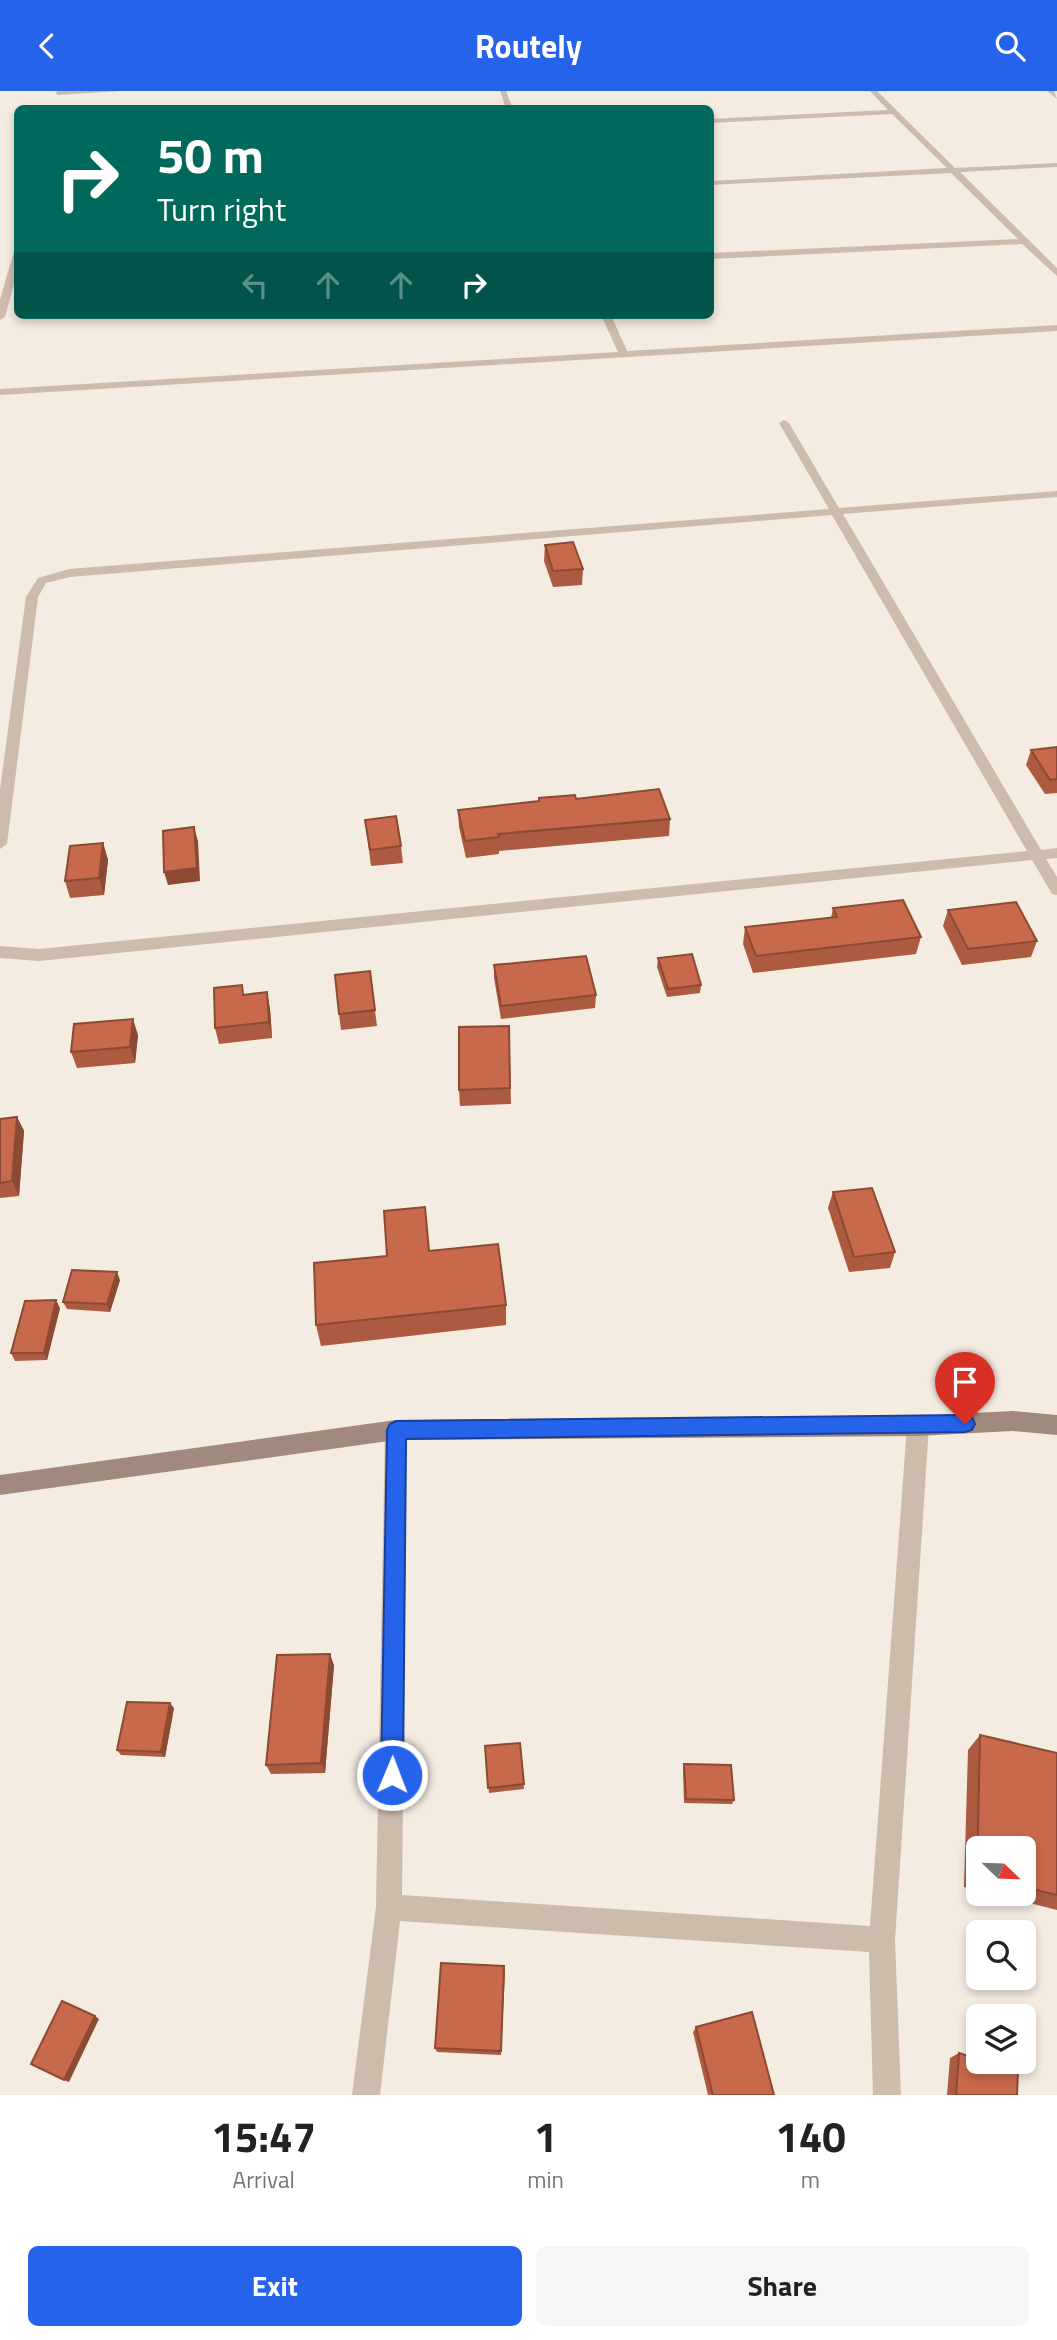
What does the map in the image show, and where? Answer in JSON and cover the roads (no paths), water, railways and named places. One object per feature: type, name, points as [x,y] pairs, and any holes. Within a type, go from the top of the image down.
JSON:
[{"type":"street","points":[[58,95],[116,91]]},
{"type":"street","points":[[873,91],[1057,273]]},
{"type":"street","points":[[1050,91],[1057,97]]},
{"type":"street","points":[[714,121],[893,112]]},
{"type":"street","points":[[714,183],[1057,165]]},
{"type":"street","points":[[714,256],[1023,241]]},
{"type":"street","points":[[0,317],[13,291]]},
{"type":"street","points":[[608,319],[624,354]]},
{"type":"street","points":[[0,392],[1057,328]]},
{"type":"street","points":[[784,423],[1057,890]]},
{"type":"street","points":[[0,843],[32,597],[42,581],[69,573],[1057,494]]},
{"type":"street","points":[[0,952],[38,955],[1057,853]]},
{"type":"street","points":[[0,1485],[396,1430],[919,1426],[1012,1421],[1057,1425]]},
{"type":"street","points":[[887,2095],[882,1940],[919,1426]]},
{"type":"street","points":[[366,2095],[389,1907],[396,1430]]},
{"type":"street","points":[[389,1907],[882,1940]]}]
